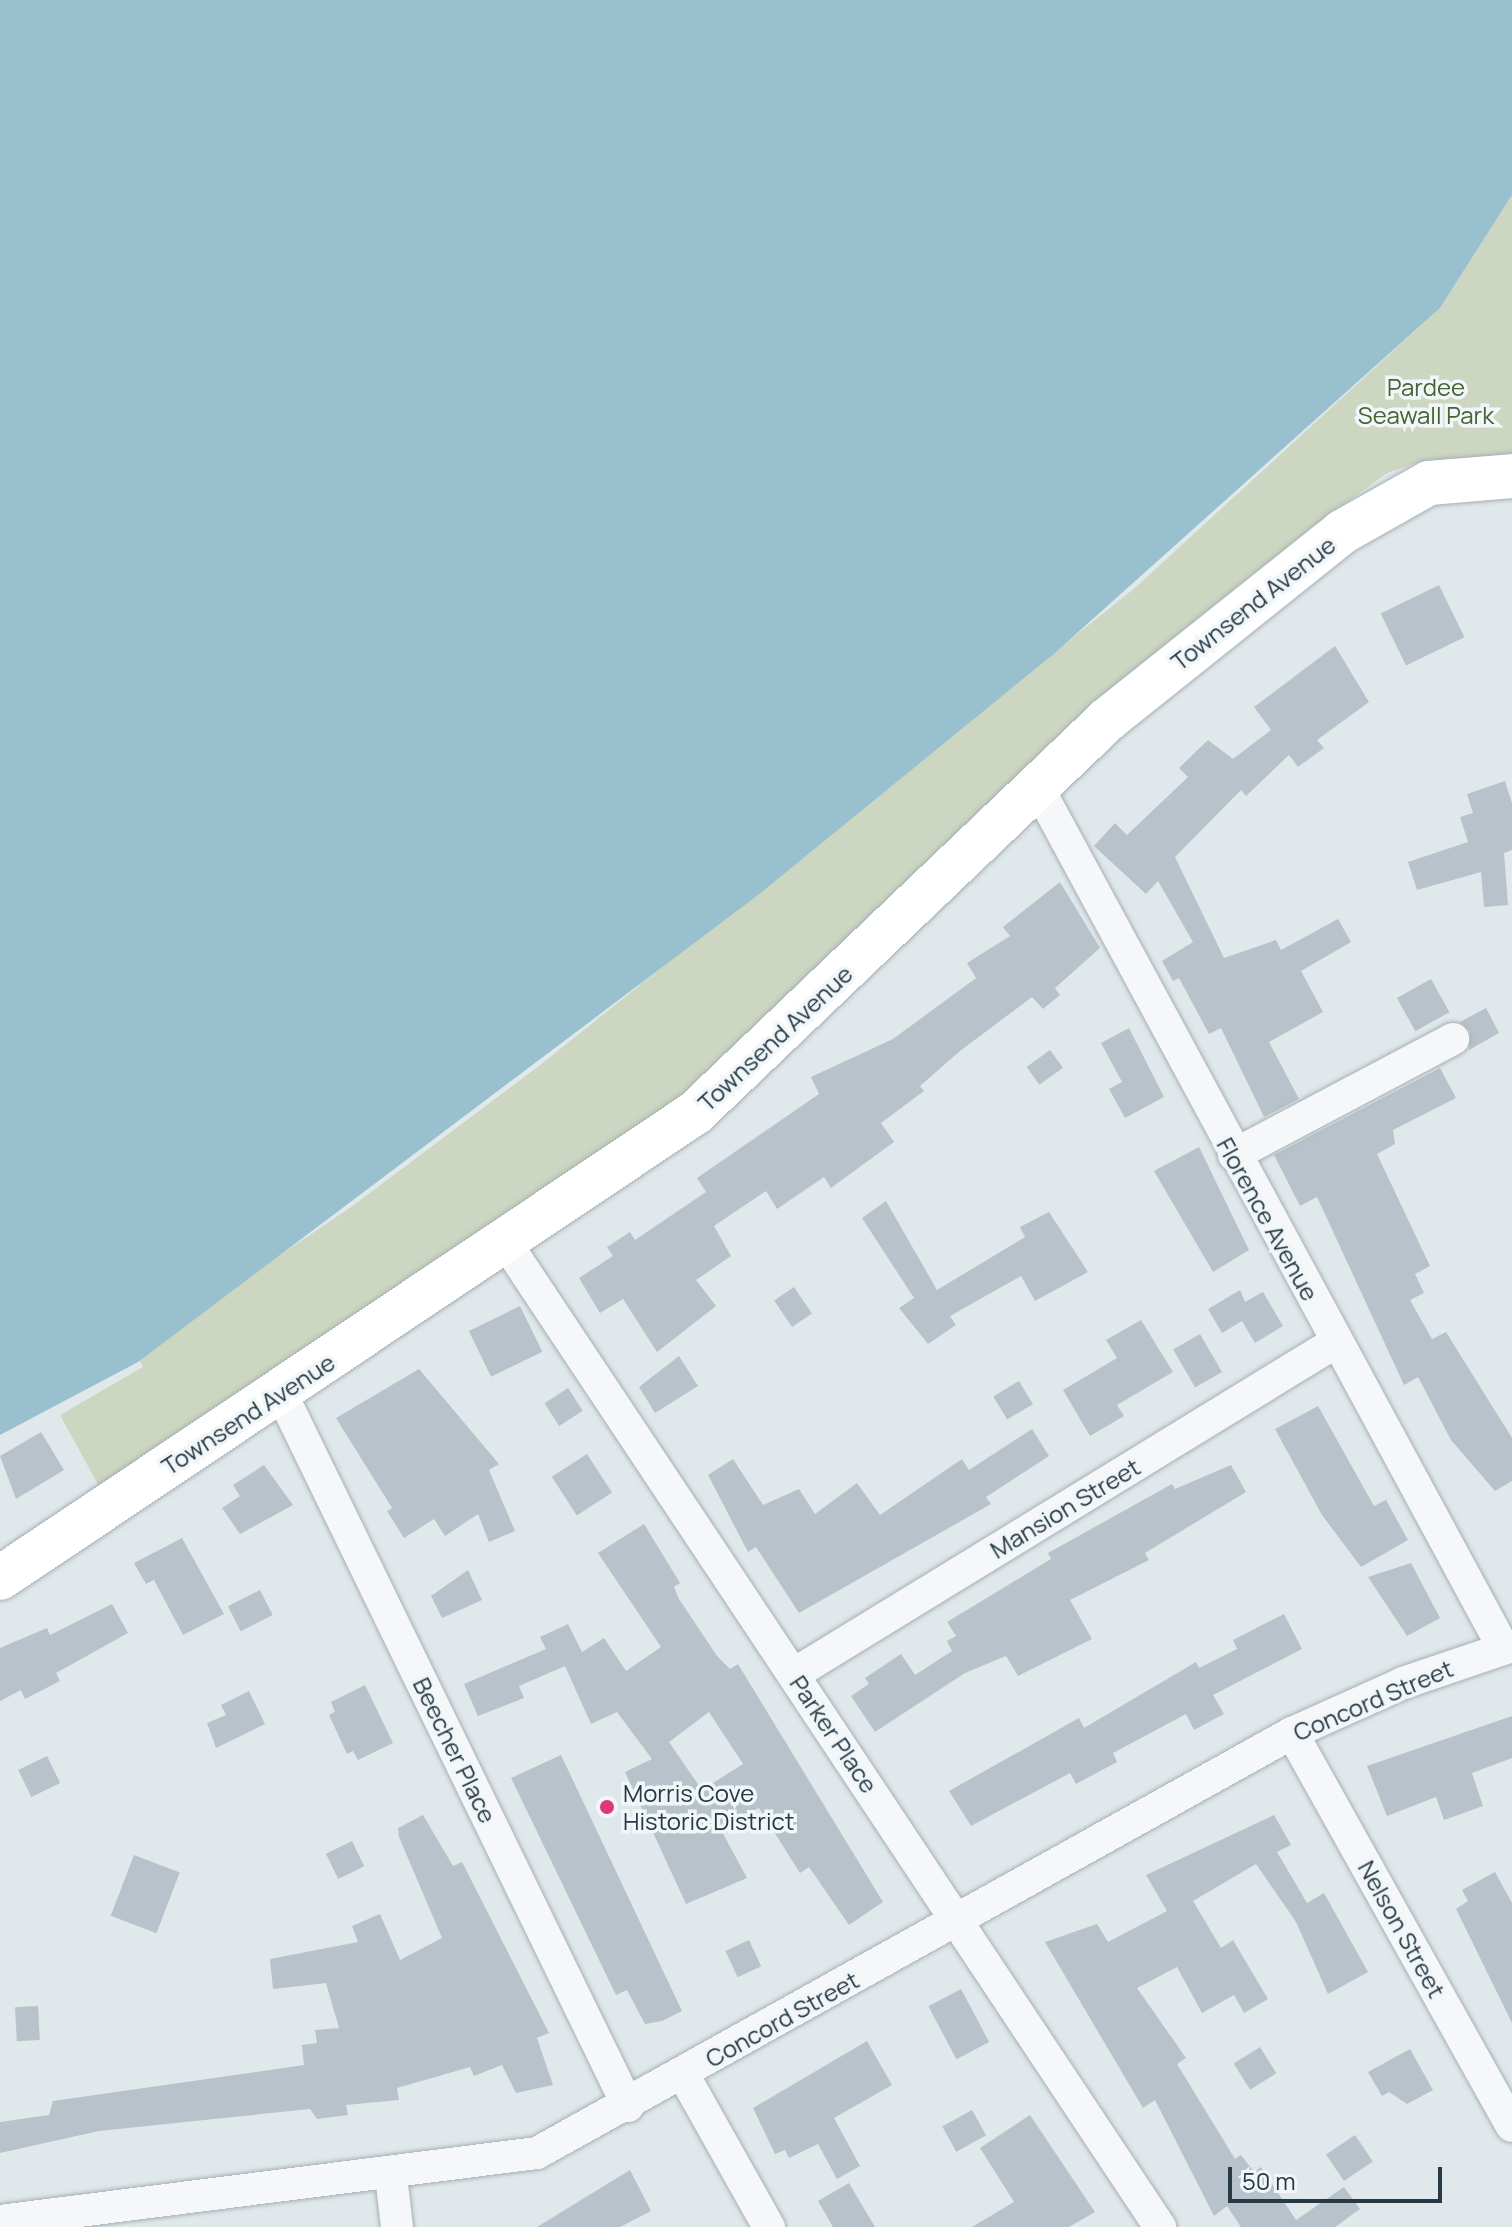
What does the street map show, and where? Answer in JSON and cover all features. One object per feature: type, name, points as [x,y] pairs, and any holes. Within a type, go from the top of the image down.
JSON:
[{"type":"main road","name":"Townsend Avenue","points":[[0,1578],[644,1152],[745,1071],[1037,786],[1200,644],[1391,499],[1444,479],[1512,476]]},
{"type":"street","name":"Florence Avenue","points":[[1037,786],[1336,1342],[1508,1647]]},
{"type":"street","points":[[1234,1155],[1453,1039]]},
{"type":"street","name":"Parker Place","points":[[506,1243],[959,1920],[1160,2227]]},
{"type":"street","name":"Mansion Street","points":[[794,1674],[1336,1342]]},
{"type":"street","name":"Beecher Place","points":[[281,1393],[628,2106]]},
{"type":"street","name":"Concord Street","points":[[0,2221],[75,2220],[511,2161],[628,2106],[1292,1733],[1508,1647]]},
{"type":"street","name":"Nelson Street","points":[[1292,1733],[1512,2126]]},
{"type":"street","points":[[683,2074],[769,2227]]},
{"type":"street","points":[[391,2176],[397,2227]]},
{"type":"green space","name":"Pardee Seawall Park","points":[[1512,195],[1512,456],[1422,461],[1387,473],[1310,529],[1044,752],[709,1078],[101,1490],[60,1415],[143,1367],[136,1353],[354,1205],[539,1066],[1136,587],[1440,308]]},
{"type":"water","points":[[0,0],[1512,0],[1512,195],[1440,308],[1056,652],[758,895],[138,1362],[0,1435]]},
{"type":"building","points":[[1439,585],[1464,637],[1406,666],[1381,613]]},
{"type":"building","points":[[1335,646],[1369,702],[1317,740],[1324,748],[1298,767],[1289,755],[1246,796],[1241,790],[1175,857],[1224,958],[1276,940],[1281,950],[1338,919],[1351,942],[1301,971],[1323,1012],[1269,1042],[1299,1099],[1264,1117],[1221,1028],[1209,1034],[1179,978],[1173,981],[1162,961],[1193,942],[1158,881],[1146,894],[1094,846],[1115,823],[1127,835],[1188,777],[1179,768],[1208,740],[1233,759],[1271,730],[1254,707]]},
{"type":"building","points":[[1505,781],[1512,803],[1512,850],[1504,853],[1508,905],[1484,907],[1481,872],[1417,890],[1408,862],[1468,842],[1460,817],[1473,813],[1467,794]]},
{"type":"building","points":[[1060,882],[1100,948],[1055,988],[1060,995],[1043,1009],[1032,997],[960,1051],[920,1086],[924,1091],[881,1123],[894,1142],[831,1188],[824,1177],[777,1209],[766,1191],[714,1226],[731,1256],[696,1280],[716,1306],[657,1352],[623,1299],[600,1313],[579,1278],[613,1256],[607,1247],[630,1232],[635,1240],[706,1192],[697,1178],[819,1094],[811,1077],[893,1039],[976,978],[967,963],[1010,936],[1003,927]]},
{"type":"building","points":[[1431,979],[1449,1012],[1415,1031],[1397,998]]},
{"type":"building","points":[[1486,1008],[1499,1033],[1469,1050],[1470,1031],[1460,1022]]},
{"type":"building","points":[[1129,1028],[1164,1097],[1125,1118],[1109,1089],[1122,1082],[1101,1043]]},
{"type":"building","points":[[1050,1050],[1063,1068],[1039,1085],[1027,1067]]},
{"type":"building","points":[[1440,1068],[1456,1098],[1393,1130],[1395,1144],[1377,1154],[1430,1266],[1415,1274],[1424,1293],[1410,1300],[1432,1339],[1446,1332],[1512,1438],[1512,1481],[1495,1491],[1451,1440],[1418,1377],[1404,1385],[1317,1197],[1300,1206],[1274,1155]]},
{"type":"building","points":[[1199,1147],[1249,1250],[1213,1272],[1154,1171]]},
{"type":"building","points":[[886,1201],[937,1290],[1025,1237],[1020,1227],[1049,1212],[1088,1272],[1035,1301],[1021,1276],[950,1316],[956,1325],[928,1344],[899,1308],[914,1298],[862,1218]]},
{"type":"building","points":[[794,1287],[812,1314],[792,1327],[774,1300]]},
{"type":"building","points":[[1240,1290],[1245,1302],[1263,1292],[1283,1326],[1255,1343],[1242,1321],[1222,1333],[1208,1309]]},
{"type":"building","points":[[520,1306],[542,1352],[491,1377],[469,1331]]},
{"type":"building","points":[[1141,1320],[1173,1372],[1117,1405],[1124,1416],[1090,1436],[1063,1390],[1117,1358],[1106,1340]]},
{"type":"building","points":[[1200,1334],[1222,1372],[1195,1388],[1173,1350]]},
{"type":"building","points":[[679,1356],[698,1386],[655,1413],[639,1387]]},
{"type":"building","points":[[419,1369],[499,1464],[489,1470],[515,1531],[489,1542],[478,1514],[445,1536],[434,1519],[404,1538],[387,1511],[392,1508],[336,1418]]},
{"type":"building","points":[[1019,1381],[1033,1404],[1007,1420],[993,1396]]},
{"type":"building","points":[[568,1388],[583,1411],[559,1426],[545,1403]]},
{"type":"building","points":[[1318,1406],[1374,1506],[1386,1500],[1408,1540],[1361,1567],[1322,1515],[1275,1429]]},
{"type":"building","points":[[1032,1429],[1049,1456],[986,1497],[991,1504],[799,1613],[756,1547],[748,1552],[708,1475],[733,1459],[763,1505],[799,1489],[815,1514],[857,1483],[880,1515],[962,1459],[969,1470]]},
{"type":"building","points":[[41,1432],[64,1470],[16,1499],[0,1456]]},
{"type":"building","points":[[587,1454],[612,1493],[577,1515],[552,1477]]},
{"type":"building","points":[[264,1465],[293,1505],[240,1534],[222,1508],[240,1496],[233,1485]]},
{"type":"building","points":[[1231,1465],[1246,1492],[1145,1553],[1149,1560],[1070,1600],[1092,1639],[1018,1676],[1006,1656],[965,1673],[875,1732],[851,1696],[869,1684],[865,1678],[901,1654],[915,1675],[952,1651],[947,1641],[956,1636],[947,1622],[1051,1559],[1048,1553],[1172,1484],[1175,1489]]},
{"type":"building","points":[[644,1524],[680,1583],[674,1587],[679,1599],[717,1656],[730,1669],[738,1664],[883,1902],[849,1925],[809,1867],[800,1873],[759,1808],[720,1828],[747,1878],[686,1904],[625,1772],[652,1759],[617,1712],[591,1724],[565,1666],[519,1686],[524,1698],[478,1716],[464,1684],[546,1649],[540,1637],[568,1624],[582,1652],[604,1638],[626,1671],[661,1647],[598,1553]],"holes":[[[709,1712],[743,1764],[702,1790],[669,1742]]]},
{"type":"building","points":[[182,1538],[224,1614],[183,1635],[154,1580],[146,1584],[134,1563]]},
{"type":"building","points":[[1411,1563],[1440,1618],[1407,1636],[1368,1577]]},
{"type":"building","points":[[468,1570],[482,1600],[442,1618],[431,1596]]},
{"type":"building","points":[[260,1590],[273,1615],[241,1631],[228,1606]]},
{"type":"building","points":[[112,1604],[128,1633],[56,1673],[60,1681],[25,1699],[21,1690],[0,1701],[0,1648],[47,1628],[50,1635]]},
{"type":"building","points":[[1284,1614],[1302,1649],[1213,1695],[1224,1714],[1194,1730],[1186,1714],[1113,1753],[1117,1762],[1076,1784],[1070,1773],[971,1826],[949,1791],[1079,1718],[1084,1728],[1196,1662],[1199,1668],[1237,1649],[1233,1640]]},
{"type":"building","points":[[365,1685],[393,1743],[358,1760],[353,1751],[347,1754],[329,1715],[335,1712],[331,1702]]},
{"type":"building","points":[[249,1691],[265,1724],[216,1748],[207,1723],[226,1715],[221,1705]]},
{"type":"building","points":[[1512,1716],[1512,1758],[1472,1773],[1483,1806],[1444,1820],[1436,1797],[1387,1816],[1367,1766]]},
{"type":"building","points":[[561,1755],[682,2011],[662,2021],[645,2024],[627,1990],[616,1995],[511,1778]]},
{"type":"building","points":[[47,1756],[60,1783],[31,1797],[18,1770]]},
{"type":"building","points":[[423,1815],[453,1866],[462,1862],[549,2033],[537,2038],[553,2085],[516,2093],[502,2065],[474,2076],[470,2067],[397,2088],[399,2100],[346,2105],[348,2115],[317,2119],[310,2109],[99,2131],[0,2153],[0,2122],[49,2115],[53,2101],[304,2065],[302,2045],[317,2043],[315,2030],[339,2028],[326,1983],[273,1989],[270,1959],[358,1942],[352,1926],[380,1914],[400,1960],[442,1938],[399,1837],[398,1828]]},
{"type":"building","points":[[1274,1815],[1291,1845],[1277,1852],[1307,1903],[1324,1893],[1368,1972],[1328,1994],[1296,1922],[1256,1864],[1193,1901],[1221,1948],[1233,1940],[1268,1999],[1244,2013],[1234,1995],[1202,2013],[1177,1967],[1137,1988],[1186,2058],[1177,2064],[1235,2159],[1241,2155],[1254,2172],[1261,2167],[1296,2220],[1344,2187],[1360,2209],[1335,2227],[1241,2227],[1227,2206],[1214,2216],[1155,2100],[1143,2108],[1045,1942],[1097,1924],[1108,1942],[1167,1911],[1146,1875]]},
{"type":"building","points":[[352,1841],[364,1866],[338,1879],[326,1854]]},
{"type":"building","points":[[134,1855],[180,1873],[156,1933],[111,1916]]},
{"type":"building","points":[[1495,1872],[1512,1903],[1512,2023],[1456,1909],[1468,1901],[1462,1890]]},
{"type":"building","points":[[749,1940],[761,1966],[738,1977],[725,1951]]},
{"type":"building","points":[[961,1989],[989,2042],[956,2059],[928,2006]]},
{"type":"building","points":[[38,2006],[40,2040],[17,2041],[15,2007]]},
{"type":"building","points":[[867,2041],[892,2085],[834,2118],[860,2166],[837,2179],[818,2144],[789,2158],[785,2150],[775,2154],[753,2108]]},
{"type":"building","points":[[1260,2047],[1276,2073],[1250,2090],[1234,2063]]},
{"type":"building","points":[[1410,2049],[1433,2090],[1407,2104],[1389,2092],[1382,2096],[1368,2072]]},
{"type":"building","points":[[972,2110],[986,2135],[956,2152],[942,2126]]},
{"type":"building","points":[[1030,2115],[1095,2212],[1069,2227],[972,2227],[1014,2202],[980,2148]]},
{"type":"building","points":[[1355,2135],[1373,2162],[1344,2181],[1326,2155]]},
{"type":"building","points":[[630,2170],[651,2211],[620,2227],[537,2227]]},
{"type":"building","points":[[849,2183],[875,2227],[833,2227],[818,2201]]},
{"type":"place","name":"Morris Cove Historic District","points":[[607,1807]]}]
